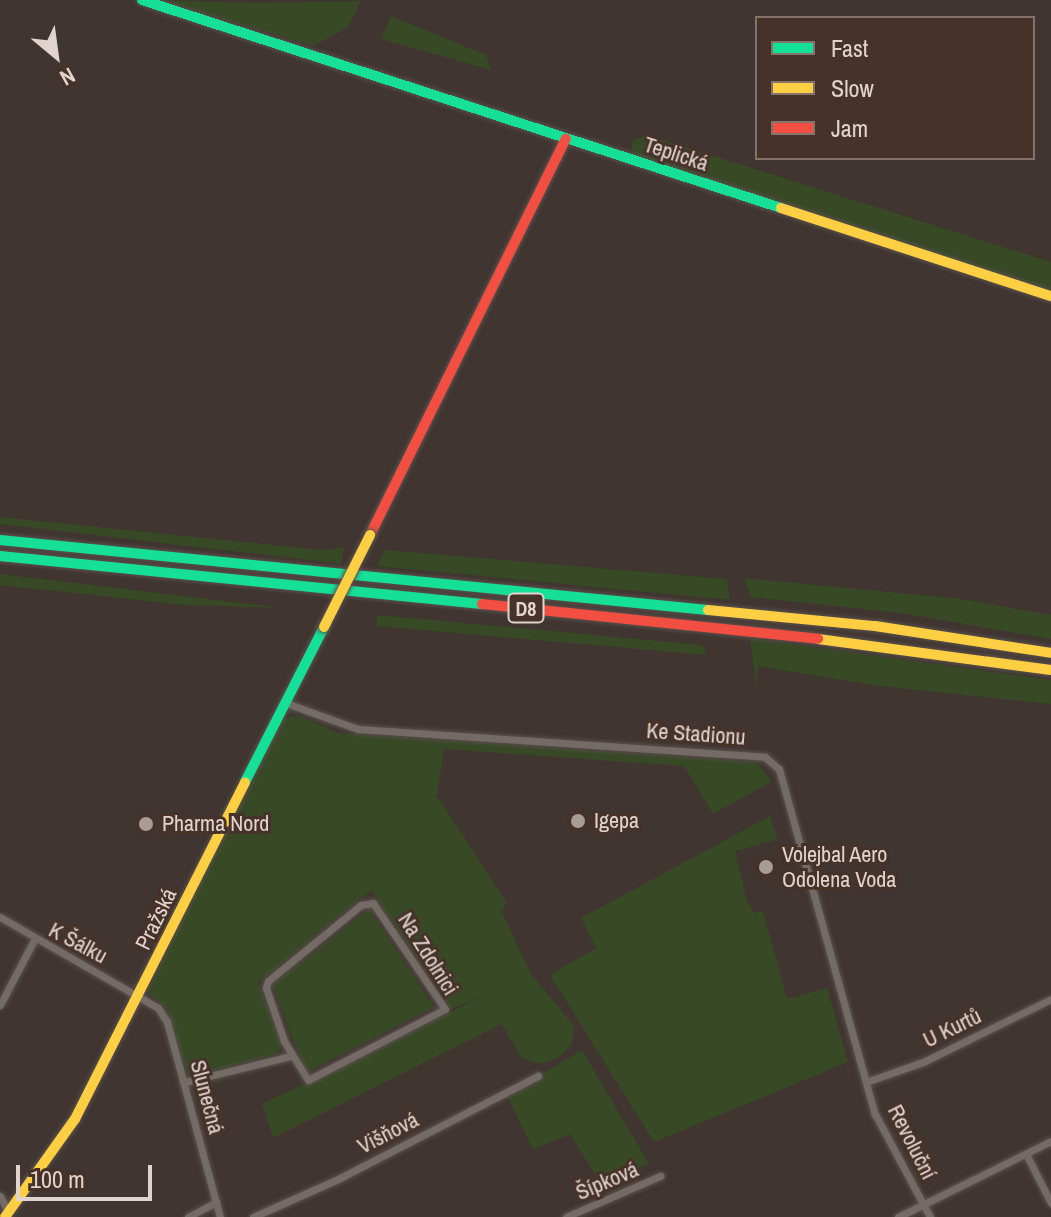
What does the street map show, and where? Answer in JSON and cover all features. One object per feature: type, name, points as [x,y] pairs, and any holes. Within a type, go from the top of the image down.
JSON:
[{"type":"main road","name":"Teplická","points":[[142,0],[1051,296]]},
{"type":"main road","name":"Pražská","points":[[6,1214],[75,1119],[141,996],[566,139]]},
{"type":"main road","name":"D8","points":[[0,540],[875,626],[1051,653]]},
{"type":"main road","name":"D8","points":[[0,556],[860,642],[1051,670]]},
{"type":"street","name":"Ke Stadionu","points":[[286,703],[358,729],[765,757],[779,769],[866,1082]]},
{"type":"street","name":"Na Zdolnici","points":[[373,903],[445,1009],[308,1080],[291,1056],[266,988],[268,981],[361,905],[373,903]]},
{"type":"street","name":"K Šálku","points":[[0,917],[34,940],[141,996]]},
{"type":"street","points":[[0,1005],[34,940]]},
{"type":"street","name":"Slunečná","points":[[141,996],[167,1022],[220,1217]]},
{"type":"street","name":"U Kurtů","points":[[866,1082],[923,1062],[1051,999]]},
{"type":"street","points":[[185,1082],[291,1056]]},
{"type":"street","name":"Višňová","points":[[253,1217],[340,1178],[538,1076]]},
{"type":"street","name":"Revoluční","points":[[866,1082],[875,1114],[930,1217]]},
{"type":"street","points":[[898,1217],[1051,1141]]},
{"type":"street","points":[[1026,1154],[1051,1203]]},
{"type":"street","name":"Šípková","points":[[566,1217],[660,1176]]},
{"type":"street","points":[[0,1196],[6,1214]]},
{"type":"street","points":[[188,1217],[216,1202]]},
{"type":"green space","points":[[160,0],[259,3],[361,1],[347,28],[313,46]]},
{"type":"green space","points":[[391,16],[486,55],[491,70],[381,39]]},
{"type":"green space","points":[[647,135],[1051,262],[1051,291],[640,157],[631,150],[633,140]]},
{"type":"green space","points":[[0,517],[323,550],[344,547],[341,564],[0,524]]},
{"type":"green space","points":[[386,550],[727,579],[730,600],[376,566]]},
{"type":"green space","points":[[0,574],[282,608],[184,605],[0,585]]},
{"type":"green space","points":[[744,578],[961,599],[1051,615],[1051,639],[901,613],[751,597]]},
{"type":"green space","points":[[377,615],[702,645],[707,655],[377,626]]},
{"type":"green space","points":[[750,638],[1051,680],[1051,704],[880,686],[758,666],[757,691]]},
{"type":"green space","points":[[298,715],[339,733],[757,762],[772,782],[713,814],[684,766],[444,749],[437,796],[507,903],[501,911],[531,974],[575,1027],[571,1045],[558,1058],[538,1064],[521,1057],[502,1024],[273,1138],[262,1104],[485,995],[451,1009],[371,890],[258,983],[281,1044],[278,1053],[189,1077],[165,1007],[147,992],[279,721]]},
{"type":"green space","points":[[770,816],[778,839],[735,851],[747,901],[754,913],[763,911],[787,999],[827,988],[848,1062],[654,1142],[550,975],[596,948],[581,918]]},
{"type":"green space","points":[[369,909],[434,1007],[306,1073],[272,985]]},
{"type":"green space","points":[[582,1050],[649,1164],[602,1186],[570,1134],[533,1150],[507,1095]]},
{"type":"traffic: fast","points":[[142,0],[781,208]]},
{"type":"traffic: fast","points":[[0,540],[708,610]]},
{"type":"traffic: fast","points":[[0,556],[482,604]]},
{"type":"traffic: fast","points":[[245,782],[324,627]]},
{"type":"traffic: slow","points":[[781,208],[1051,296]]},
{"type":"traffic: slow","points":[[324,627],[370,535]]},
{"type":"traffic: slow","points":[[708,610],[875,626],[1051,653]]},
{"type":"traffic: slow","points":[[818,639],[1051,670]]},
{"type":"traffic: slow","points":[[5,1217],[75,1119],[245,782]]},
{"type":"traffic: jam","points":[[370,535],[566,139]]},
{"type":"traffic: jam","points":[[482,604],[818,639]]},
{"type":"place","name":"Igepa","points":[[578,821]]},
{"type":"place","name":"Pharma Nord","points":[[146,824]]},
{"type":"place","name":"Volejbal Aero Odolena Voda","points":[[766,867]]}]
